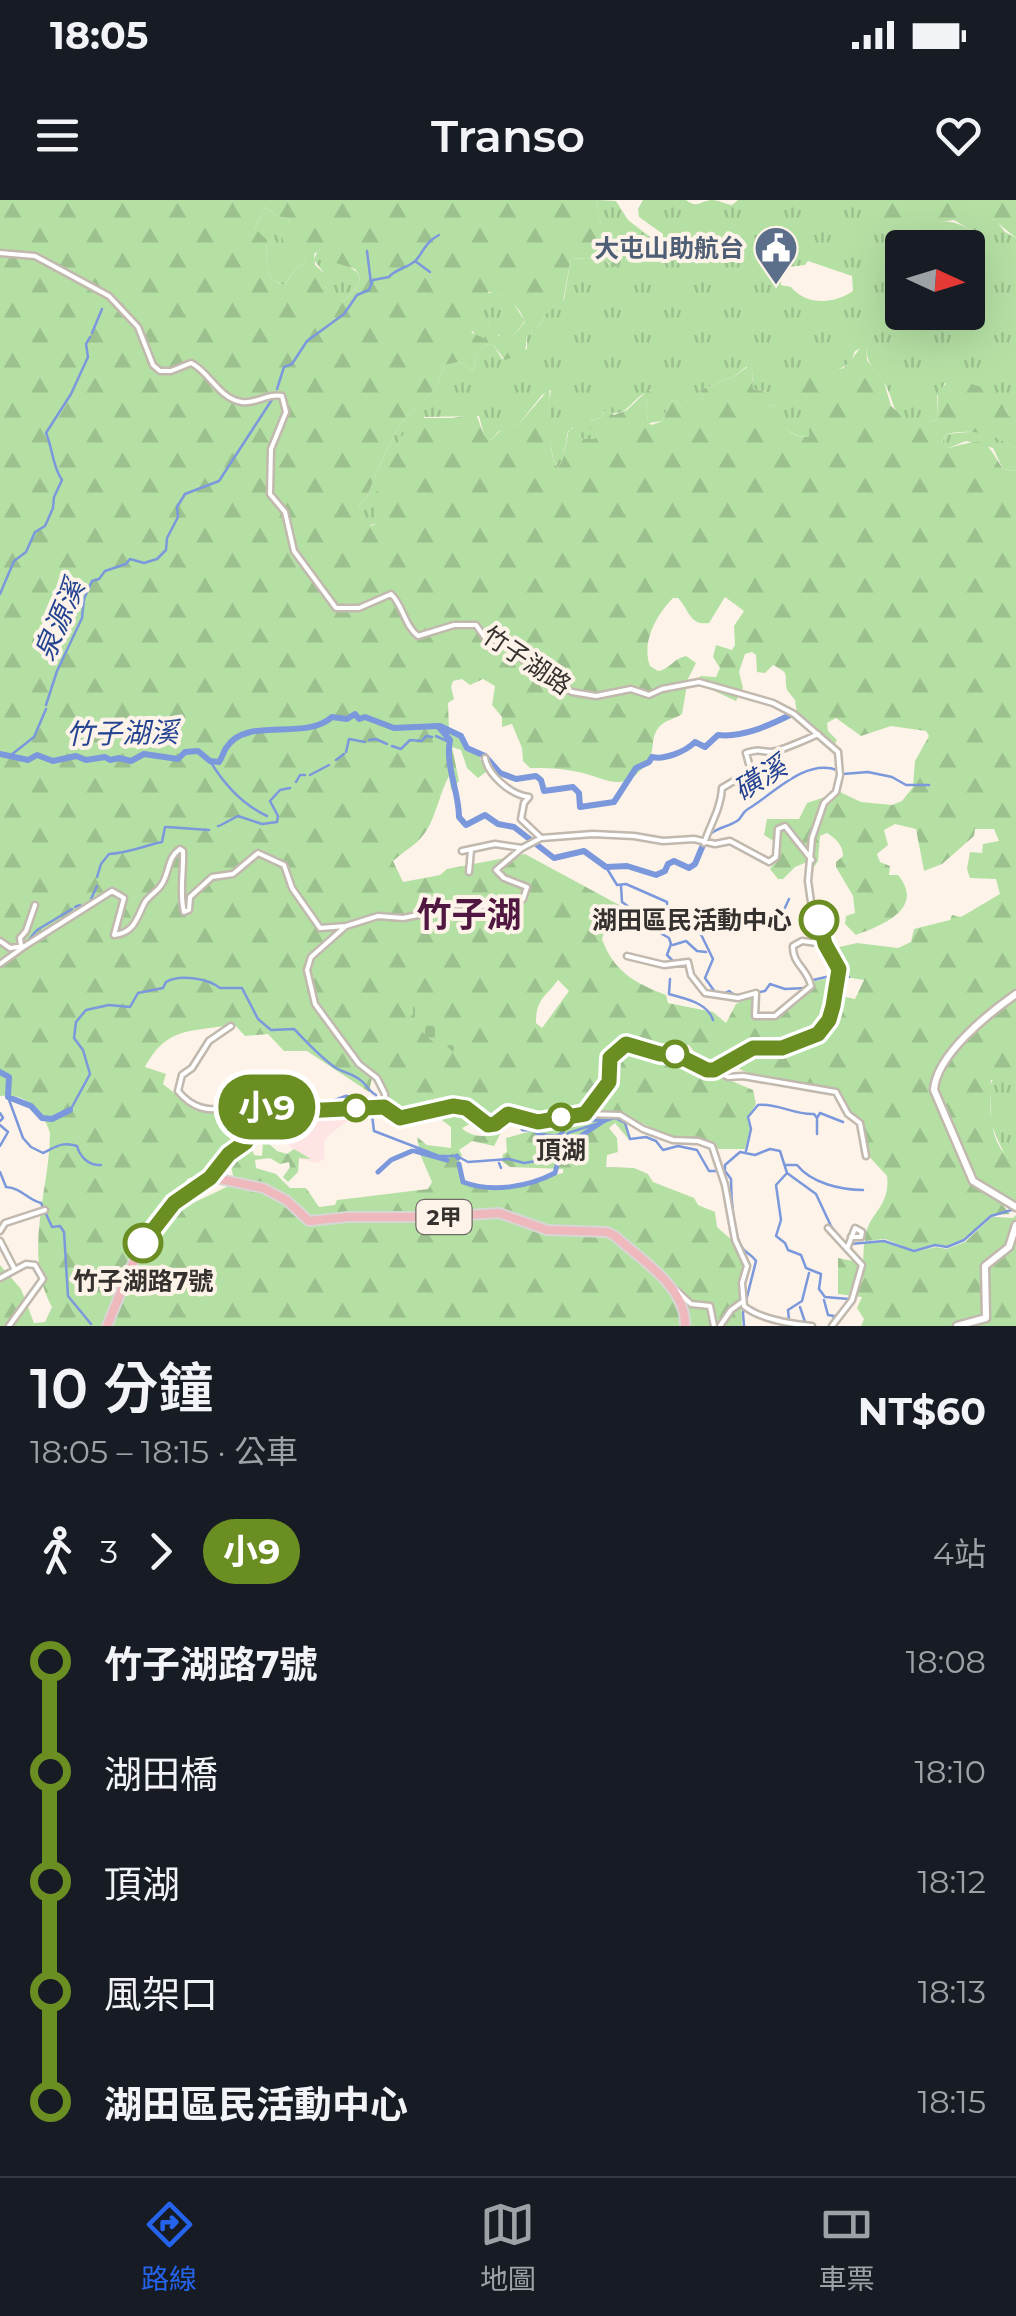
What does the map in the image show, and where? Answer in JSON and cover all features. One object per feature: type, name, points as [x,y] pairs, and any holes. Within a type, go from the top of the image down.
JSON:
[{"type":"main road","points":[[1014,1205],[973,1181],[934,1083],[964,1039],[1016,994]]},
{"type":"main road","points":[[107,1326],[142,1243],[174,1203],[210,1178]]},
{"type":"main road","name":"2甲","points":[[210,1178],[263,1188],[286,1200],[308,1221],[348,1216],[438,1218],[499,1213],[547,1230],[607,1232],[616,1236],[672,1290],[684,1308],[685,1326]]},
{"type":"main road","points":[[957,1326],[988,1314],[985,1266],[1009,1247],[1016,1225]]},
{"type":"street","name":"竹子湖路","points":[[0,253],[35,256],[108,296],[138,328],[156,370],[170,372],[186,364],[196,365],[216,387],[242,402],[272,394],[282,396],[286,412],[271,449],[270,494],[285,512],[294,551],[336,608],[359,608],[391,594],[406,623],[418,636],[454,626],[476,625],[486,639],[506,643],[534,669],[572,692],[596,696],[631,689],[649,695],[699,682],[783,707],[838,752],[841,772],[836,792],[824,804],[810,846],[808,881],[825,944],[839,969],[829,1020],[818,1034],[782,1048],[753,1048],[714,1070]]},
{"type":"street","points":[[704,843],[722,802],[722,788],[751,772],[746,753],[761,748],[778,750],[819,734]]},
{"type":"street","points":[[485,758],[487,767],[512,792],[530,796],[521,818],[536,840]]},
{"type":"street","points":[[0,964],[112,892],[124,898],[114,936],[125,934],[162,884],[170,859],[178,849],[183,850],[186,873],[181,897],[184,912],[189,910],[190,897],[212,877],[233,874],[255,854],[262,853],[284,866],[292,888],[320,928],[346,926],[378,916],[403,918],[443,910],[468,911],[488,904],[513,907],[523,899],[527,886],[504,878],[496,870],[536,840],[616,835],[663,841],[730,841],[769,862],[776,857],[778,829],[785,826],[812,860]]},
{"type":"street","points":[[462,852],[495,844],[522,848]]},
{"type":"street","points":[[470,850],[470,872]]},
{"type":"street","points":[[23,946],[20,938],[35,906]]},
{"type":"street","points":[[627,956],[664,966],[688,962],[705,993],[738,998],[756,994],[755,1016],[775,1016],[812,986],[795,962],[793,946],[802,941],[825,944],[828,923]]},
{"type":"street","points":[[346,926],[310,958],[307,970],[315,1004],[359,1064],[378,1078],[385,1094],[381,1107]]},
{"type":"street","points":[[0,940],[5,946],[23,946]]},
{"type":"street","points":[[231,1026],[209,1041],[200,1058],[182,1075],[178,1091],[194,1107],[205,1108],[227,1106],[248,1090],[258,1099],[254,1114],[257,1116]]},
{"type":"street","points":[[585,1114],[609,1082],[610,1058],[626,1044],[677,1055],[728,1077],[743,1076],[836,1092],[848,1114],[860,1122],[866,1156]]},
{"type":"street","points":[[210,1178],[229,1154],[246,1142],[257,1116],[272,1106],[303,1111],[381,1107],[400,1118],[459,1106],[492,1125],[508,1114],[538,1122],[585,1114],[620,1115],[673,1140],[708,1143],[716,1154],[735,1240],[747,1266],[742,1282],[744,1306]]},
{"type":"street","points":[[0,1231],[5,1223],[45,1210]]},
{"type":"street","points":[[828,1228],[840,1244],[848,1244],[862,1265],[847,1310],[832,1326]]},
{"type":"street","points":[[0,1241],[14,1268]]},
{"type":"street","points":[[0,1278],[26,1264],[35,1265],[43,1279],[9,1326]]},
{"type":"street","points":[[672,1290],[691,1304],[710,1306],[717,1326],[731,1310],[744,1306],[789,1324],[812,1326]]},
{"type":"shaded area","points":[[271,1108],[330,1113],[366,1109],[367,1116],[348,1120],[328,1136],[324,1142],[325,1158],[318,1163],[295,1158],[292,1147],[277,1137],[261,1116]]},
{"type":"green space","points":[[0,200],[598,200],[599,216],[618,266],[598,255],[571,258],[563,302],[546,313],[540,325],[527,335],[525,353],[505,360],[489,344],[478,350],[473,371],[459,362],[444,365],[431,393],[398,430],[367,497],[359,505],[371,526],[376,524],[376,495],[384,467],[416,418],[476,414],[484,435],[491,440],[502,429],[518,425],[549,389],[551,442],[558,468],[569,429],[583,439],[594,439],[597,435],[588,422],[600,418],[606,410],[614,415],[627,410],[648,390],[648,422],[651,425],[663,421],[669,403],[675,399],[684,411],[689,411],[703,401],[700,390],[749,366],[753,389],[777,398],[775,404],[763,409],[763,417],[795,435],[809,437],[800,395],[803,379],[814,370],[844,368],[863,345],[867,360],[884,382],[891,406],[907,418],[925,423],[937,419],[938,391],[948,382],[956,382],[990,392],[1016,421],[1016,448],[974,432],[946,434],[942,442],[948,448],[982,443],[1003,469],[1016,471],[1016,991],[957,1045],[933,1090],[974,1187],[1000,1202],[1010,1214],[991,1215],[964,1239],[947,1246],[935,1244],[913,1250],[885,1239],[865,1241],[869,1224],[885,1196],[887,1176],[866,1153],[860,1119],[836,1090],[753,1075],[721,1061],[712,1064],[700,1059],[689,1045],[660,1048],[631,1040],[613,1051],[606,1083],[582,1112],[538,1121],[509,1112],[491,1121],[476,1113],[470,1124],[462,1128],[467,1132],[484,1136],[489,1128],[500,1124],[503,1129],[494,1146],[472,1141],[459,1150],[461,1178],[484,1189],[497,1189],[563,1173],[563,1169],[510,1167],[502,1161],[507,1152],[506,1138],[582,1119],[625,1121],[630,1141],[615,1123],[609,1128],[617,1138],[618,1152],[607,1155],[606,1167],[634,1168],[648,1174],[653,1182],[694,1198],[698,1205],[715,1212],[717,1227],[734,1242],[745,1265],[741,1283],[742,1326],[109,1326],[119,1297],[157,1225],[186,1198],[193,1203],[235,1183],[229,1159],[250,1142],[254,1155],[262,1156],[263,1143],[267,1142],[277,1151],[287,1154],[294,1149],[311,1159],[299,1158],[298,1172],[288,1182],[283,1177],[289,1162],[255,1160],[256,1168],[276,1174],[290,1188],[306,1188],[319,1207],[335,1205],[337,1200],[428,1189],[432,1182],[417,1137],[427,1145],[451,1148],[451,1127],[429,1110],[395,1111],[382,1085],[328,1017],[327,1024],[372,1078],[369,1092],[307,1051],[284,1051],[268,1034],[245,1036],[234,1024],[172,1037],[145,1067],[166,1074],[163,1084],[202,1110],[233,1107],[247,1133],[207,1172],[187,1179],[186,1186],[133,1253],[103,1326],[0,1326],[0,1265],[21,1289],[34,1323],[45,1322],[52,1307],[43,1286],[38,1243],[50,1133],[32,1104],[9,1095],[0,1096]],"holes":[[[265,207],[289,219],[288,223],[278,223],[277,229],[288,249],[305,259],[284,285],[269,273],[267,240],[255,229]],[[320,249],[333,262],[355,269],[360,276],[358,286],[343,302],[325,287],[324,273],[315,265],[314,254]],[[489,292],[512,302],[525,322],[514,335],[498,336],[499,322],[495,319],[489,322],[484,338],[472,333],[469,315]],[[725,597],[744,611],[734,626],[732,650],[716,645],[713,657],[720,668],[716,677],[700,676],[699,684],[736,701],[743,688],[739,672],[745,654],[752,652],[756,655],[757,672],[765,673],[773,665],[785,673],[797,713],[835,744],[837,740],[828,731],[827,723],[836,718],[861,736],[891,726],[926,731],[929,736],[915,761],[913,787],[902,801],[892,805],[861,802],[840,792],[807,803],[799,819],[767,819],[764,835],[779,849],[770,869],[778,879],[807,862],[814,867],[820,836],[830,835],[842,849],[843,856],[836,867],[853,896],[855,913],[846,916],[845,924],[856,935],[888,921],[904,907],[907,897],[898,875],[889,875],[890,866],[880,862],[877,854],[888,845],[884,830],[895,824],[916,829],[924,871],[942,864],[974,836],[975,829],[994,829],[999,841],[983,844],[982,853],[970,852],[967,869],[970,878],[996,879],[1000,894],[961,917],[952,915],[950,920],[914,929],[911,942],[898,948],[857,943],[835,948],[845,977],[864,980],[855,999],[836,995],[836,977],[815,981],[809,992],[780,1018],[753,1019],[753,996],[736,1004],[726,1023],[713,1012],[668,1003],[666,995],[627,975],[602,939],[610,914],[617,915],[621,906],[525,854],[403,882],[393,861],[425,833],[449,776],[451,790],[459,781],[452,747],[461,750],[467,768],[478,778],[486,772],[499,775],[468,747],[461,734],[449,731],[448,703],[454,699],[453,681],[462,679],[470,685],[483,679],[495,686],[492,705],[502,717],[502,727],[512,724],[523,761],[530,768],[566,770],[623,781],[648,761],[661,725],[682,714],[688,679],[696,663],[686,656],[662,670],[650,666],[649,638],[656,620],[673,598],[678,598],[693,619],[709,623]],[[558,980],[569,991],[542,1028],[536,1023],[543,998]]]},
{"type":"green space","points":[[598,200],[616,201],[628,220],[658,243],[663,234],[639,217],[643,200],[686,200],[696,204],[712,200],[732,205],[738,200],[856,200],[862,209],[900,225],[910,220],[964,226],[971,230],[885,230],[885,330],[985,330],[985,230],[976,230],[990,219],[996,220],[1016,238],[1016,421],[1002,405],[945,383],[937,396],[937,419],[926,424],[904,418],[869,362],[866,346],[855,351],[843,368],[822,369],[809,437],[795,435],[763,417],[763,409],[775,404],[771,393],[753,389],[752,369],[746,367],[733,377],[700,390],[703,401],[689,412],[675,399],[669,403],[663,421],[648,423],[646,402],[651,390],[619,413],[605,411],[600,418],[590,421],[597,435],[594,439],[583,439],[572,428],[558,468],[551,443],[551,390],[542,395],[518,425],[499,431],[491,440],[484,435],[479,416],[424,417],[376,524],[369,525],[359,505],[367,497],[398,430],[431,392],[444,365],[459,362],[473,371],[478,350],[489,344],[502,359],[527,349],[527,335],[564,300],[571,258],[598,255],[618,266],[602,225]],"holes":[[[808,261],[852,276],[853,291],[838,299],[813,300],[781,285],[781,268],[805,265]]]},
{"type":"green space","points":[[856,200],[1016,200],[1016,238],[993,219],[977,230],[954,220],[926,224],[910,220],[898,230],[885,230],[884,235],[867,222]]},
{"type":"green space","points":[[265,207],[289,219],[288,223],[278,223],[281,236],[305,259],[284,285],[269,274],[267,243],[255,229]]},
{"type":"green space","points":[[318,249],[360,276],[358,286],[343,302],[323,284],[324,273],[314,260]]},
{"type":"green space","points":[[493,292],[511,300],[525,321],[514,335],[501,337],[496,333],[498,321],[489,322],[485,337],[478,338],[469,327],[469,315],[486,294]]},
{"type":"green space","points":[[980,431],[1016,448],[1016,471],[1003,469],[993,448],[966,441],[948,448],[942,443],[946,434]]},
{"type":"green space","points":[[1016,995],[1016,1077],[991,1080],[990,1102],[995,1137],[1016,1164],[1016,1203],[978,1182],[936,1089],[955,1050]]},
{"type":"green space","points":[[417,1001],[423,1002],[429,1026],[455,1022],[457,1041],[453,1052],[442,1041],[433,1042],[417,1027],[408,1027],[406,1022]]},
{"type":"green space","points":[[630,1046],[662,1057],[675,1057],[753,1090],[756,1104],[747,1118],[750,1129],[745,1149],[718,1149],[711,1141],[674,1138],[620,1113],[600,1112],[598,1102],[611,1081],[611,1061]]},
{"type":"green space","points":[[994,1077],[1016,1077],[1016,1164],[1006,1158],[991,1124],[990,1086]]},
{"type":"green space","points":[[300,1087],[321,1101],[351,1097],[354,1104],[291,1108],[267,1100]]},
{"type":"green space","points":[[1016,1215],[1016,1326],[861,1326],[864,1319],[857,1308],[862,1297],[838,1294],[838,1258],[863,1263],[864,1243],[884,1242],[914,1252],[947,1249],[965,1242],[992,1217]]},
{"type":"waterway","name":"泉源溪","points":[[277,389],[284,367],[292,364],[307,341],[344,314],[357,295],[369,290],[373,280],[389,277],[411,264],[439,235]]},
{"type":"waterway","points":[[367,251],[371,283]]},
{"type":"waterway","points":[[415,261],[430,272]]},
{"type":"waterway","points":[[92,333],[102,309]]},
{"type":"waterway","points":[[0,594],[14,561],[26,552],[53,508],[62,480],[46,433],[71,394],[88,357],[86,344],[90,337]]},
{"type":"waterway","name":"泉源溪","points":[[46,705],[82,618],[84,599],[92,581],[130,559],[144,563],[157,559],[166,550],[167,538],[178,517],[177,507],[185,494],[219,481],[273,398]]},
{"type":"waterway","name":"泉源溪","points":[[11,755],[34,737],[46,709]]},
{"type":"waterway","name":"竹子湖溪","points":[[0,754],[28,760],[37,755],[53,761],[76,756],[86,760],[105,757],[131,761],[144,754],[178,759],[185,752],[198,751],[210,761],[219,762],[235,738],[247,733],[307,728],[332,717],[347,719],[355,714],[359,719],[365,717],[394,728],[438,726],[450,740],[449,760],[459,817],[466,825],[485,815],[498,824],[514,827],[554,858],[584,851],[606,867],[627,866],[656,875],[674,861],[689,868],[695,864],[703,845]]},
{"type":"waterway","points":[[440,726],[461,736],[467,748],[485,756],[500,773],[516,779],[536,776],[544,791],[573,787],[579,793],[580,807],[614,802],[636,768],[652,757],[674,754],[695,742],[705,747],[718,735],[746,733],[790,715]]},
{"type":"waterway","points":[[436,736],[449,742]]},
{"type":"waterway","points":[[392,746],[401,749],[410,740],[432,737]]},
{"type":"waterway","points":[[346,752],[349,739],[365,742]]},
{"type":"waterway","points":[[369,740],[387,744]]},
{"type":"waterway","points":[[336,760],[344,754]]},
{"type":"waterway","points":[[210,761],[234,793],[267,816]]},
{"type":"waterway","points":[[310,775],[329,765]]},
{"type":"waterway","name":"磺溪","points":[[709,835],[737,821],[746,810],[801,773],[837,770]]},
{"type":"waterway","name":"磺溪","points":[[843,774],[868,772],[892,777],[906,785],[929,785]]},
{"type":"waterway","points":[[296,782],[300,775],[305,775]]},
{"type":"waterway","points":[[221,825],[238,816],[262,824],[277,822],[270,801],[280,790],[290,788]]},
{"type":"waterway","points":[[97,877],[109,854],[162,842],[165,827]]},
{"type":"waterway","points":[[167,827],[209,830]]},
{"type":"waterway","points":[[606,867],[617,885],[626,884],[667,902],[667,914],[692,916],[713,959],[705,978],[715,992]]},
{"type":"waterway","points":[[91,899],[97,886]]},
{"type":"waterway","points":[[621,886],[622,902],[632,909],[636,919],[669,938],[667,955],[673,961]]},
{"type":"waterway","points":[[694,915],[707,915],[716,925],[731,917],[776,927],[789,899]]},
{"type":"waterway","points":[[75,907],[80,905]]},
{"type":"waterway","points":[[26,943],[37,930],[72,909]]},
{"type":"waterway","points":[[673,945],[686,941],[697,951],[706,952]]},
{"type":"waterway","points":[[813,980],[835,975]]},
{"type":"waterway","points":[[840,976],[849,977]]},
{"type":"waterway","points":[[72,1107],[90,1074],[83,1050],[74,1038],[76,1022],[86,1010],[109,1005],[130,1007],[138,993],[163,988],[166,982],[178,978],[201,980],[220,988],[242,988],[258,1019],[271,1030],[294,1029],[330,1064],[359,1079],[376,1095],[374,1131],[439,1156],[457,1156],[468,1162],[509,1159],[524,1163],[555,1158],[568,1133],[615,1118],[625,1123],[630,1139],[646,1137],[663,1150],[678,1146],[697,1150],[709,1171],[725,1171],[731,1179],[737,1236],[756,1261],[743,1313],[744,1326]]},
{"type":"waterway","points":[[670,979],[669,994],[701,1005],[713,1020]]},
{"type":"waterway","points":[[721,995],[729,991],[736,996],[765,991],[770,984],[785,989],[806,988]]},
{"type":"waterway","points":[[0,1072],[9,1077],[8,1097],[31,1106],[42,1118],[52,1119],[70,1110]]},
{"type":"waterway","points":[[8,1097],[23,1138],[31,1147],[43,1153],[59,1145],[77,1146],[89,1162],[101,1165]]},
{"type":"waterway","points":[[260,1102],[284,1097],[303,1105]]},
{"type":"waterway","points":[[313,1104],[318,1107],[346,1097],[362,1102]]},
{"type":"waterway","points":[[746,1151],[751,1129],[748,1117],[758,1105],[814,1114],[817,1118],[820,1113],[843,1122]]},
{"type":"waterway","points":[[0,1113],[0,1121]]},
{"type":"waterway","points":[[523,1129],[556,1137],[562,1134],[564,1124],[604,1118]]},
{"type":"waterway","points":[[459,1164],[463,1182],[474,1185],[498,1188],[533,1182],[555,1173],[570,1143],[605,1120]]},
{"type":"waterway","points":[[817,1120],[817,1134]]},
{"type":"waterway","points":[[0,1125],[8,1132],[0,1146]]},
{"type":"waterway","points":[[725,1169],[740,1152],[755,1155],[770,1149],[780,1151],[787,1173],[816,1194],[843,1242]]},
{"type":"waterway","points":[[378,1172],[391,1160],[412,1151]]},
{"type":"waterway","points":[[415,1151],[447,1160]]},
{"type":"waterway","points":[[499,1163],[501,1168]]},
{"type":"waterway","points":[[785,1165],[797,1165],[827,1184],[863,1190]]},
{"type":"waterway","points":[[0,1172],[6,1187],[41,1203],[52,1227],[60,1226],[64,1232],[68,1296],[91,1324]]},
{"type":"waterway","points":[[787,1173],[776,1185],[781,1220],[776,1236],[788,1250],[801,1255],[806,1268],[821,1274],[819,1289],[825,1297],[849,1299]]},
{"type":"waterway","points":[[850,1244],[884,1241],[914,1251],[935,1245],[947,1247],[964,1240],[991,1216],[1015,1209]]},
{"type":"waterway","points":[[789,1320],[788,1310],[802,1301],[809,1273]]},
{"type":"waterway","points":[[824,1300],[833,1321]]},
{"type":"waterway","points":[[800,1307],[805,1322]]},
{"type":"bus line","name":"小9","points":[[143,1243],[174,1203],[210,1178],[229,1154],[246,1142],[257,1116],[269,1106],[297,1111],[384,1107],[400,1118],[453,1106],[466,1108],[488,1125],[508,1114],[538,1122],[585,1114],[609,1082],[610,1058],[626,1044],[677,1055],[714,1070],[753,1048],[790,1047],[818,1034],[829,1020],[839,969],[829,954],[819,920]]},
{"type":"place","name":"大屯山助航台","points":[[776,286]]},
{"type":"place","name":"湖田區民活動中心","points":[[819,920]]},
{"type":"place","name":"頂湖","points":[[561,1117]]},
{"type":"place","name":"竹子湖路7號","points":[[143,1243]]},
{"type":"district","name":"竹子湖","points":[[469,914]]}]
